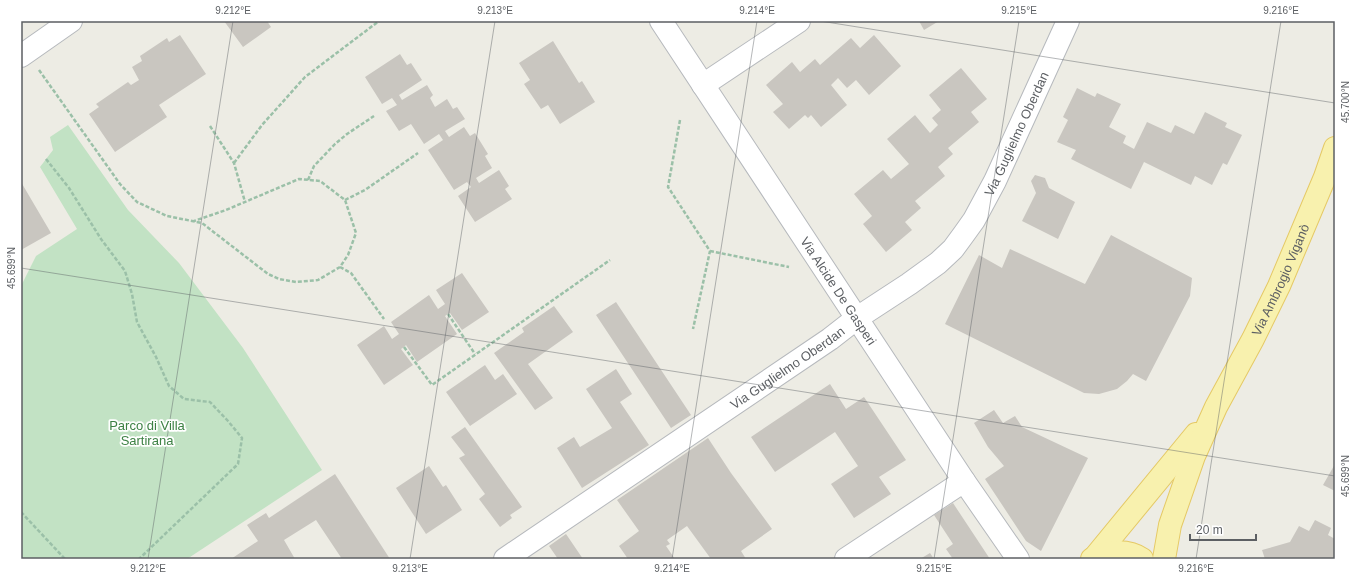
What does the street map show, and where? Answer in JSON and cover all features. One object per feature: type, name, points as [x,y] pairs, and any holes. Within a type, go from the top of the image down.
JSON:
[{"type":"main road","name":"Via Ambrogio Viganò","points":[[1164,559],[1170,525],[1194,456],[1216,407],[1253,339],[1279,286],[1325,177],[1335,148]]},
{"type":"main road","name":"Via Ambrogio Viganò","points":[[1093,558],[1133,508],[1181,453],[1216,407]]},
{"type":"main road","points":[[1093,558],[1109,553],[1124,552],[1142,559]]},
{"type":"street","name":"Via Alcide De Gasperi","points":[[661,21],[964,481],[1018,559]]},
{"type":"street","points":[[703,85],[799,21]]},
{"type":"street","name":"Via Guglielmo Oberdan","points":[[505,559],[830,339],[857,318],[938,263],[953,249],[974,220],[995,181],[1068,21]]},
{"type":"street","points":[[24,54],[61,24]]},
{"type":"street","points":[[846,559],[964,481]]},
{"type":"path","points":[[234,163],[262,125],[305,77],[379,21]]},
{"type":"path","points":[[24,54],[120,184],[137,202],[166,216],[202,223],[278,280],[296,282],[318,280],[340,267],[348,255],[356,233],[345,200],[320,181],[300,178],[226,210],[194,221]]},
{"type":"path","points":[[308,180],[314,166],[335,144],[374,116]]},
{"type":"path","points":[[680,120],[668,187],[710,251],[789,267]]},
{"type":"path","points":[[210,126],[234,163],[245,202]]},
{"type":"path","points":[[345,200],[365,190],[418,153]]},
{"type":"path","points":[[46,159],[69,188],[101,239],[125,271],[132,294],[137,322],[156,357],[169,386],[184,399],[210,402],[242,438],[238,464],[139,559]]},
{"type":"path","points":[[693,330],[710,251]]},
{"type":"path","points":[[404,347],[432,385],[610,260]]},
{"type":"path","points":[[340,267],[351,273],[384,319]]},
{"type":"path","points":[[448,314],[476,354]]},
{"type":"path","points":[[21,512],[65,559]]},
{"type":"green space","name":"Parco di Villa Sartirana","points":[[68,125],[128,210],[179,263],[243,348],[322,470],[187,559],[21,559],[21,286],[36,256],[77,229],[40,167],[53,150],[50,137]]},
{"type":"building","points":[[224,21],[267,21],[271,27],[243,47]]},
{"type":"building","points":[[919,21],[939,21],[924,30]]},
{"type":"building","points":[[180,35],[206,74],[159,105],[167,117],[115,152],[89,114],[99,107],[96,104],[128,82],[131,85],[139,80],[132,67],[142,61],[140,56],[167,38],[169,42]]},
{"type":"building","points":[[874,35],[901,66],[869,95],[856,80],[847,88],[838,78],[831,85],[847,105],[821,127],[811,115],[808,118],[805,115],[789,129],[773,112],[783,104],[766,85],[792,62],[800,72],[815,59],[820,65],[851,38],[860,48]]},
{"type":"building","points":[[553,41],[579,83],[582,81],[595,102],[560,124],[548,105],[541,109],[524,84],[530,80],[519,63]]},
{"type":"building","points":[[400,54],[407,65],[411,63],[422,80],[399,95],[402,100],[427,85],[433,95],[430,98],[435,107],[447,99],[453,109],[457,107],[465,119],[445,131],[449,137],[464,127],[470,136],[475,133],[488,154],[485,156],[492,168],[476,178],[479,183],[499,170],[509,186],[505,189],[512,199],[475,222],[458,196],[471,187],[467,182],[454,190],[428,150],[443,140],[439,134],[424,144],[411,124],[399,131],[386,111],[397,105],[392,98],[382,104],[365,77]]},
{"type":"building","points":[[961,68],[987,99],[971,112],[979,122],[948,148],[953,154],[938,167],[945,176],[915,201],[921,208],[905,222],[912,230],[886,252],[863,224],[872,216],[854,194],[883,170],[891,179],[909,164],[887,139],[915,115],[930,133],[938,125],[932,118],[941,110],[929,95]]},
{"type":"building","points":[[1077,88],[1095,97],[1097,93],[1121,104],[1109,127],[1126,136],[1123,143],[1134,149],[1147,122],[1171,133],[1175,125],[1194,134],[1205,112],[1227,123],[1225,127],[1242,135],[1227,165],[1223,163],[1212,185],[1195,176],[1191,185],[1144,162],[1131,189],[1071,159],[1076,150],[1057,142],[1068,120],[1063,117]]},
{"type":"building","points":[[1035,175],[1045,178],[1049,188],[1075,202],[1058,239],[1022,221],[1036,193],[1031,181]]},
{"type":"building","points":[[21,182],[51,233],[21,250]]},
{"type":"building","points":[[1111,235],[1192,278],[1190,296],[1146,381],[1133,374],[1117,389],[1099,394],[1084,393],[945,324],[979,255],[1002,268],[1010,249],[1085,284]]},
{"type":"building","points":[[462,273],[489,312],[462,330],[450,313],[445,316],[457,334],[417,362],[406,345],[401,349],[413,365],[384,385],[357,345],[384,326],[392,339],[399,334],[391,322],[429,295],[438,309],[445,304],[436,290]]},
{"type":"building","points":[[616,302],[691,415],[671,428],[596,315]]},
{"type":"building","points":[[554,306],[573,332],[528,364],[553,398],[535,410],[494,353],[524,332],[522,328]]},
{"type":"building","points":[[485,365],[495,380],[503,374],[517,394],[470,426],[446,392]]},
{"type":"building","points":[[616,369],[632,394],[620,402],[649,445],[582,488],[557,448],[574,437],[580,447],[612,428],[586,389]]},
{"type":"building","points":[[830,384],[846,409],[864,397],[906,460],[879,477],[891,494],[854,518],[831,484],[858,466],[835,432],[775,472],[751,437]]},
{"type":"building","points":[[994,410],[1003,423],[1015,416],[1022,427],[1088,458],[1041,551],[1026,541],[985,479],[1004,466],[988,447],[974,423]]},
{"type":"building","points":[[465,427],[522,507],[510,515],[512,518],[500,527],[479,499],[485,494],[459,458],[465,455],[451,437]]},
{"type":"building","points":[[708,438],[731,473],[772,529],[741,551],[746,559],[711,559],[687,526],[667,540],[670,544],[666,546],[675,559],[628,559],[619,546],[639,531],[617,500]]},
{"type":"building","points":[[1335,464],[1335,491],[1323,485]]},
{"type":"building","points":[[429,466],[443,487],[446,485],[462,510],[426,534],[396,488]]},
{"type":"building","points":[[335,474],[390,559],[342,559],[316,520],[284,540],[295,559],[231,559],[258,541],[247,525],[266,513],[269,518]]},
{"type":"building","points":[[953,503],[990,559],[953,559],[946,549],[953,544],[934,515]]},
{"type":"building","points":[[1315,520],[1331,528],[1328,535],[1335,539],[1335,559],[1265,559],[1262,550],[1290,542],[1299,526],[1309,531]]},
{"type":"building","points":[[566,534],[583,559],[558,559],[549,546]]},
{"type":"building","points":[[930,553],[934,559],[920,559]]}]
